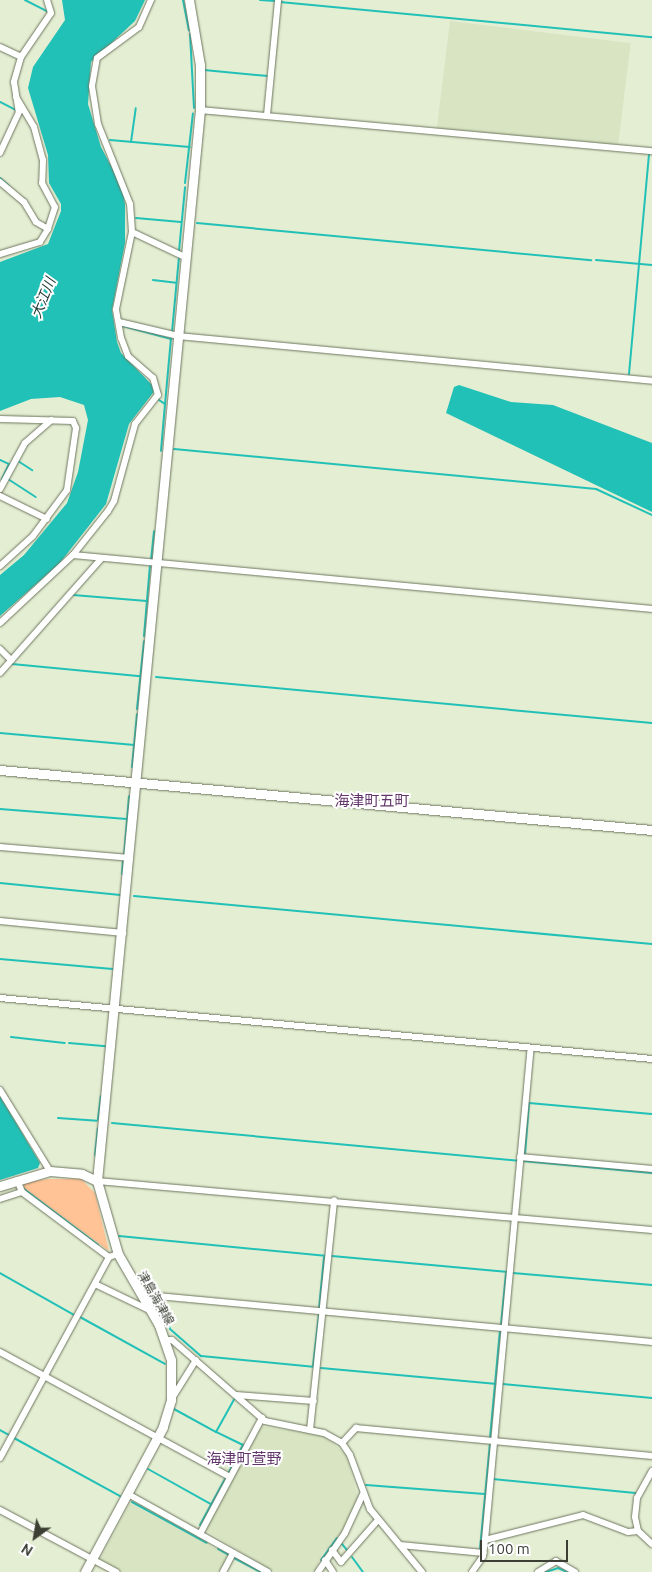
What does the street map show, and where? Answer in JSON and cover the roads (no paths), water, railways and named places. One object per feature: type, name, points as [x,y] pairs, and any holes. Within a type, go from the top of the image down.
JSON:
[{"type":"street","points":[[0,153],[19,112],[14,82],[21,57],[51,13],[47,0]]},
{"type":"street","points":[[0,623],[73,555],[114,501],[135,424],[158,395],[153,378],[123,348],[119,322],[118,284],[132,232],[127,189],[96,118],[92,74],[97,58],[138,27],[151,0]]},
{"type":"street","points":[[97,1181],[124,933],[200,110],[200,65],[189,0]]},
{"type":"street","points":[[267,115],[278,0]]},
{"type":"street","points":[[0,47],[21,57]]},
{"type":"street","points":[[0,254],[40,242],[48,229],[55,207],[42,183],[42,160],[34,127],[16,97]]},
{"type":"street","points":[[200,110],[652,151]]},
{"type":"street","points":[[0,182],[24,202],[36,222],[48,229]]},
{"type":"street","points":[[132,232],[185,257]]},
{"type":"street","points":[[119,322],[178,336],[652,381]]},
{"type":"street","points":[[0,419],[73,421],[76,428],[67,490],[47,519],[3,564],[0,555]]},
{"type":"street","points":[[0,489],[20,450],[51,420]]},
{"type":"street","points":[[0,496],[47,519]]},
{"type":"street","points":[[73,555],[652,608]]},
{"type":"street","points":[[0,673],[102,559]]},
{"type":"street","points":[[0,649],[12,660]]},
{"type":"street","points":[[0,770],[652,830]]},
{"type":"street","points":[[0,847],[130,858]]},
{"type":"street","points":[[0,921],[124,933]]},
{"type":"street","points":[[0,998],[652,1059]]},
{"type":"street","points":[[472,1572],[484,1552],[531,1048]]},
{"type":"street","points":[[0,1090],[50,1171]]},
{"type":"street","points":[[520,1157],[652,1168]]},
{"type":"street","points":[[0,1186],[50,1171],[82,1174],[97,1181],[334,1200],[652,1230]]},
{"type":"street","points":[[0,1458],[95,1284],[113,1256],[22,1192],[17,1180]]},
{"type":"street","name":"津島海津線","points":[[85,1572],[158,1438],[171,1400],[172,1374],[166,1340],[152,1312],[113,1256],[97,1181]]},
{"type":"street","points":[[0,1199],[22,1192]]},
{"type":"street","points":[[310,1430],[334,1200]]},
{"type":"street","points":[[95,1284],[152,1312]]},
{"type":"street","points":[[145,1301],[157,1296],[652,1342]]},
{"type":"street","points":[[166,1340],[172,1340],[262,1418],[330,1435],[342,1443],[350,1455],[363,1494],[378,1520],[422,1572]]},
{"type":"street","points":[[0,1352],[230,1477]]},
{"type":"street","points":[[171,1400],[196,1360]]},
{"type":"street","points":[[236,1394],[314,1401]]},
{"type":"street","points":[[200,1534],[262,1418]]},
{"type":"street","points":[[342,1443],[356,1428],[652,1456]]},
{"type":"street","points":[[652,1471],[637,1498],[638,1531],[652,1544]]},
{"type":"street","points":[[128,1494],[268,1572]]},
{"type":"street","points":[[318,1572],[345,1533],[363,1494]]},
{"type":"street","points":[[0,1510],[116,1572]]},
{"type":"street","points":[[485,1540],[583,1515],[628,1532],[638,1531]]},
{"type":"street","points":[[332,1550],[341,1562],[378,1520]]},
{"type":"street","points":[[400,1545],[484,1552]]},
{"type":"street","points":[[223,1572],[233,1553]]},
{"type":"street","points":[[325,1560],[333,1572]]},
{"type":"street","points":[[538,1572],[556,1561],[575,1572]]},
{"type":"water","name":"大江川","points":[[62,0],[145,0],[135,21],[91,62],[88,104],[101,147],[122,187],[125,204],[125,243],[112,310],[117,342],[121,353],[156,389],[129,424],[106,504],[59,564],[0,616],[0,575],[24,555],[67,503],[78,472],[88,420],[84,405],[60,397],[31,399],[0,411],[0,262],[48,244],[61,211],[61,204],[49,183],[48,155],[28,88],[33,67],[65,20]]},
{"type":"water","points":[[459,385],[511,402],[553,405],[652,443],[652,512],[446,413],[454,387]]},
{"type":"water","points":[[0,1096],[40,1163],[38,1168],[0,1180]]},
{"type":"waterway","points":[[25,0],[47,11]]},
{"type":"waterway","points":[[183,0],[189,30]]},
{"type":"waterway","points":[[260,0],[275,1]]},
{"type":"waterway","points":[[280,2],[652,37]]},
{"type":"waterway","points":[[190,34],[194,108]]},
{"type":"waterway","points":[[204,70],[268,76]]},
{"type":"waterway","points":[[0,102],[16,110]]},
{"type":"waterway","points":[[131,142],[136,108]]},
{"type":"waterway","points":[[185,183],[193,113]]},
{"type":"waterway","points":[[110,140],[190,147]]},
{"type":"waterway","points":[[629,374],[649,154]]},
{"type":"waterway","points":[[0,178],[9,186]]},
{"type":"waterway","points":[[179,251],[185,187]]},
{"type":"waterway","points":[[136,218],[181,222]]},
{"type":"waterway","points":[[197,223],[591,260]]},
{"type":"waterway","points":[[172,332],[179,257]]},
{"type":"waterway","points":[[596,260],[652,265]]},
{"type":"waterway","points":[[153,280],[176,283]]},
{"type":"waterway","points":[[123,326],[171,339]]},
{"type":"waterway","points":[[165,404],[171,338]]},
{"type":"waterway","points":[[159,400],[165,404],[161,451]]},
{"type":"waterway","points":[[174,449],[596,489],[652,515]]},
{"type":"waterway","points":[[0,460],[9,464],[2,479]]},
{"type":"waterway","points":[[18,461],[32,470]]},
{"type":"waterway","points":[[8,479],[36,497]]},
{"type":"waterway","points":[[151,560],[154,531]]},
{"type":"waterway","points":[[144,636],[150,565]]},
{"type":"waterway","points":[[73,595],[147,601]]},
{"type":"waterway","points":[[137,709],[144,641]]},
{"type":"waterway","points":[[12,664],[140,676]]},
{"type":"waterway","points":[[156,677],[652,723]]},
{"type":"waterway","points":[[132,767],[137,714]]},
{"type":"waterway","points":[[0,733],[134,745]]},
{"type":"waterway","points":[[124,856],[129,796]]},
{"type":"waterway","points":[[0,809],[127,819]]},
{"type":"waterway","points":[[122,874],[123,860]]},
{"type":"waterway","points":[[0,883],[120,895]]},
{"type":"waterway","points":[[134,896],[652,944]]},
{"type":"waterway","points":[[0,959],[113,969]]},
{"type":"waterway","points":[[11,1037],[65,1043]]},
{"type":"waterway","points":[[69,1043],[106,1046]]},
{"type":"waterway","points":[[98,1119],[101,1096]]},
{"type":"waterway","points":[[525,1154],[529,1103],[652,1114]]},
{"type":"waterway","points":[[58,1118],[97,1121]]},
{"type":"waterway","points":[[112,1123],[518,1161]]},
{"type":"waterway","points":[[95,1155],[98,1128]]},
{"type":"waterway","points":[[523,1161],[652,1173]]},
{"type":"waterway","points":[[24,1189],[98,1245]]},
{"type":"waterway","points":[[119,1236],[325,1256]]},
{"type":"waterway","points":[[332,1256],[508,1272]]},
{"type":"waterway","points":[[319,1309],[324,1257]]},
{"type":"waterway","points":[[0,1273],[74,1315]]},
{"type":"waterway","points":[[501,1325],[506,1273]]},
{"type":"waterway","points":[[513,1273],[652,1285]]},
{"type":"waterway","points":[[156,1301],[170,1329],[201,1356],[315,1367]]},
{"type":"waterway","points":[[313,1366],[319,1314]]},
{"type":"waterway","points":[[80,1317],[165,1364]]},
{"type":"waterway","points":[[490,1438],[500,1330]]},
{"type":"waterway","points":[[321,1368],[497,1384]]},
{"type":"waterway","points":[[503,1384],[652,1398]]},
{"type":"waterway","points":[[228,1474],[243,1445],[216,1432],[234,1399]]},
{"type":"waterway","points":[[174,1409],[216,1432]]},
{"type":"waterway","points":[[0,1430],[9,1435]]},
{"type":"waterway","points":[[14,1438],[120,1496]]},
{"type":"waterway","points":[[480,1549],[490,1443]]},
{"type":"waterway","points":[[148,1469],[211,1504]]},
{"type":"waterway","points":[[200,1525],[225,1479]]},
{"type":"waterway","points":[[493,1479],[635,1493]]},
{"type":"waterway","points":[[366,1485],[485,1494]]},
{"type":"waterway","points":[[132,1502],[207,1543]]},
{"type":"waterway","points":[[321,1560],[337,1538]]},
{"type":"waterway","points":[[341,1543],[348,1551]]},
{"type":"waterway","points":[[218,1549],[229,1555]]},
{"type":"waterway","points":[[352,1557],[363,1572]]},
{"type":"waterway","points":[[234,1558],[260,1572]]},
{"type":"waterway","points":[[546,1572],[558,1568],[567,1572]]},
{"type":"district","name":"海津町五町","points":[[372,801]]},
{"type":"district","name":"海津町萱野","points":[[244,1459]]}]
